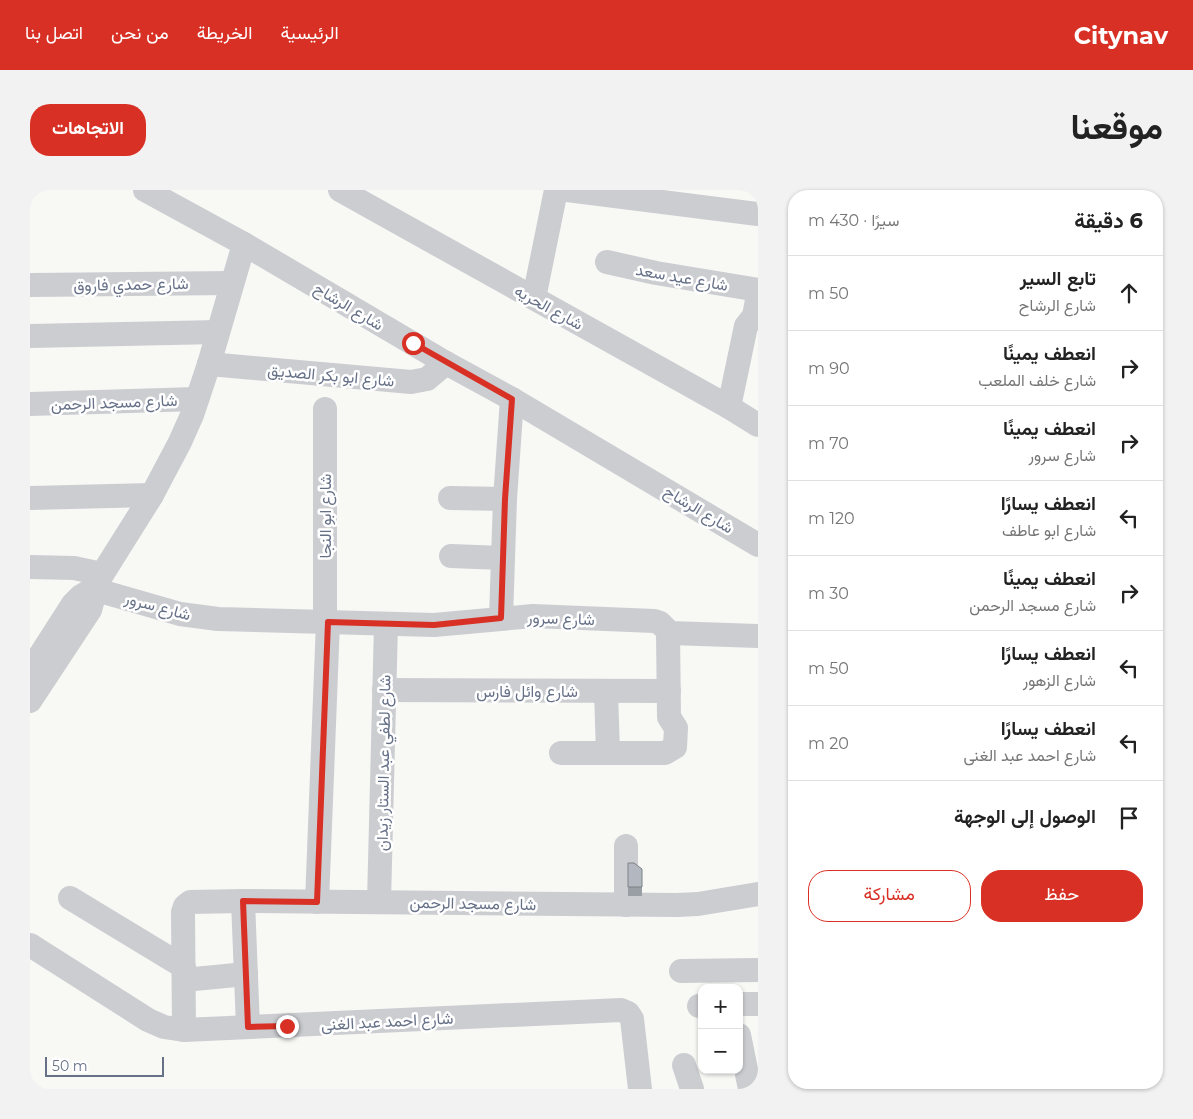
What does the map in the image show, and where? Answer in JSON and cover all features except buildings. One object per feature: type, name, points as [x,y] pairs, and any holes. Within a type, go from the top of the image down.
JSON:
[{"type":"street","name":"شارع الرشاح","points":[[146,190],[244,244],[446,363],[512,399],[758,544]]},
{"type":"street","name":"شارع الحريه","points":[[340,190],[730,407],[758,425]]},
{"type":"street","points":[[534,298],[556,190]]},
{"type":"street","points":[[567,190],[707,199],[758,214]]},
{"type":"street","points":[[30,671],[37,650],[73,604],[97,581],[152,495],[180,442],[209,364],[244,244]]},
{"type":"street","name":"شارع عيد سعد","points":[[607,262],[656,273],[758,290]]},
{"type":"street","name":"شارع حمدي فاروق","points":[[30,285],[232,283]]},
{"type":"street","points":[[730,407],[749,358],[746,326],[754,316],[758,295]]},
{"type":"street","points":[[30,336],[218,332]]},
{"type":"street","name":"شارع ابو بكر الصديق","points":[[209,364],[411,382],[427,379],[446,363]]},
{"type":"street","name":"شارع مسجد الرحمن","points":[[30,404],[197,399]]},
{"type":"street","points":[[501,618],[505,499],[512,399]]},
{"type":"street","name":"شارع ابو النجا","points":[[317,902],[327,622],[325,409]]},
{"type":"street","points":[[30,498],[152,495]]},
{"type":"street","points":[[450,498],[505,499]]},
{"type":"street","points":[[451,556],[503,558]]},
{"type":"street","name":"شارع سرور","points":[[30,567],[74,568],[97,581],[180,614],[200,618],[386,624],[453,624],[533,616],[654,621],[660,623],[668,632],[758,636]]},
{"type":"street","points":[[30,701],[90,610],[97,581]]},
{"type":"street","name":"شارع لطفي عبد الستار زيدان","points":[[379,902],[386,624]]},
{"type":"street","points":[[561,753],[665,753],[672,750],[676,744],[676,731],[669,717],[668,632]]},
{"type":"street","name":"شارع وائل فارس","points":[[384,690],[669,691]]},
{"type":"street","points":[[606,691],[608,753]]},
{"type":"street","points":[[626,846],[626,905]]},
{"type":"street","name":"شارع مسجد الرحمن","points":[[184,974],[183,912],[187,904],[196,901],[626,905],[698,904],[758,894]]},
{"type":"street","points":[[70,898],[184,974],[246,974]]},
{"type":"street","points":[[243,901],[248,1027]]},
{"type":"street","name":"شارع احمد عبد الغنى","points":[[30,945],[148,1020],[164,1027],[184,1030],[621,1010],[628,1013],[632,1020],[640,1089]]},
{"type":"street","points":[[681,971],[758,970]]},
{"type":"street","points":[[184,974],[184,1030]]},
{"type":"street","points":[[743,1004],[758,1004]]},
{"type":"street","points":[[743,1055],[750,1089]]},
{"type":"street","points":[[684,1065],[692,1089]]},
{"type":"route","points":[[287,1026],[248,1027],[243,901],[317,902],[328,622],[434,625],[501,618],[505,499],[512,399],[413,343]]}]
